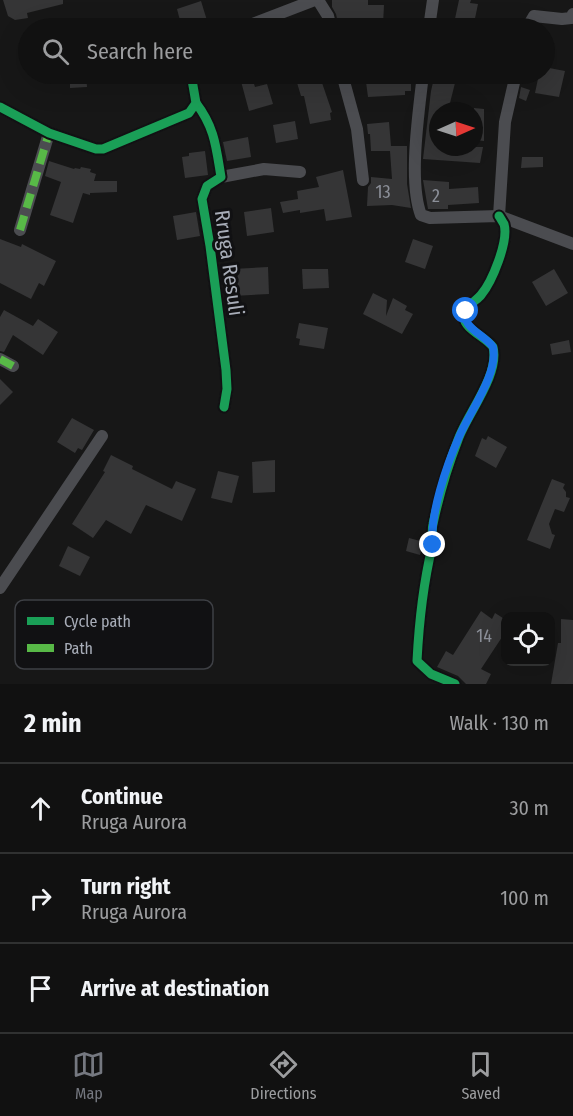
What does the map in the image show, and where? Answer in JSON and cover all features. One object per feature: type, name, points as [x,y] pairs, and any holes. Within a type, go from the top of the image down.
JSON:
[{"type":"street","points":[[269,18],[317,0],[328,18]]},
{"type":"street","points":[[430,18],[433,0]]},
{"type":"street","points":[[555,18],[571,18],[573,14]]},
{"type":"street","points":[[533,18],[534,16],[553,18]]},
{"type":"street","points":[[193,84],[196,103],[210,123],[221,177],[264,169],[300,172]]},
{"type":"street","points":[[345,84],[357,129],[363,180]]},
{"type":"street","points":[[422,84],[415,177],[416,196],[421,215],[430,218],[499,216],[573,244]]},
{"type":"street","points":[[455,684],[431,674],[417,661],[419,615],[425,572],[433,545],[432,527],[446,470],[459,436],[494,363],[493,347],[466,324],[464,317],[494,273],[505,233],[504,224],[499,216],[505,122],[514,84]]},
{"type":"street","points":[[0,107],[49,133],[96,149],[103,149],[189,113],[196,103]]},
{"type":"street","points":[[21,231],[49,133]]},
{"type":"street","name":"Rruga Resuli","points":[[221,177],[207,186],[202,199],[226,370],[227,389],[224,406]]},
{"type":"street","points":[[0,359],[13,366]]},
{"type":"street","points":[[0,588],[102,436]]},
{"type":"building","points":[[3,0],[63,0],[63,4],[27,13],[28,18],[15,20],[8,16]]},
{"type":"building","points":[[332,0],[368,0],[368,5],[384,5],[383,18],[337,18],[332,7]]},
{"type":"building","points":[[459,0],[471,0],[470,3],[478,4],[475,18],[455,18]]},
{"type":"building","points":[[201,1],[206,18],[179,18],[177,9]]},
{"type":"building","points":[[555,69],[565,71],[559,97],[535,93],[537,84],[555,84]]},
{"type":"building","points":[[70,84],[87,84],[87,87],[70,88]]},
{"type":"building","points":[[242,84],[254,84],[255,87],[267,84],[273,104],[249,111]]},
{"type":"building","points":[[297,84],[322,84],[332,112],[330,113],[331,120],[310,124],[304,96],[301,96]]},
{"type":"building","points":[[366,84],[411,84],[411,91],[405,91],[405,95],[368,97]]},
{"type":"building","points":[[433,84],[455,84],[450,102],[430,102]]},
{"type":"building","points":[[521,87],[530,90],[526,101],[519,98]]},
{"type":"building","points":[[429,108],[429,156],[481,156],[480,163],[423,159]]},
{"type":"building","points":[[483,109],[484,109],[483,141]]},
{"type":"building","points":[[295,121],[298,139],[276,143],[273,125]]},
{"type":"building","points":[[389,122],[391,146],[407,146],[407,184],[411,208],[392,205],[367,206],[371,177],[392,179],[390,151],[371,151],[367,124]]},
{"type":"building","points":[[248,137],[251,157],[227,161],[223,142]]},
{"type":"building","points":[[205,151],[208,175],[185,178],[182,157],[189,156],[189,153]]},
{"type":"building","points":[[522,157],[543,157],[543,167],[521,168]]},
{"type":"building","points":[[49,161],[74,169],[81,167],[91,169],[90,172],[96,174],[94,181],[117,181],[117,192],[90,193],[90,195],[83,193],[73,223],[50,215],[61,182],[45,176]]},
{"type":"building","points":[[343,170],[352,217],[326,221],[324,209],[283,213],[280,202],[298,199],[297,191],[319,187],[316,177]]},
{"type":"building","points":[[423,180],[449,182],[449,189],[478,187],[479,203],[448,205],[448,209],[428,209]]},
{"type":"building","points":[[271,208],[274,232],[247,236],[244,212]]},
{"type":"building","points":[[196,212],[200,236],[177,240],[173,216]]},
{"type":"building","points":[[0,239],[21,247],[22,244],[56,261],[44,286],[39,283],[31,299],[0,283]]},
{"type":"building","points":[[413,239],[433,246],[425,269],[405,262]]},
{"type":"building","points":[[268,267],[269,294],[233,296],[233,269]]},
{"type":"building","points":[[302,269],[328,269],[329,288],[303,289]]},
{"type":"building","points":[[554,269],[568,293],[546,306],[532,282]]},
{"type":"building","points":[[373,293],[387,300],[386,316],[393,298],[407,306],[405,310],[413,314],[402,334],[363,314]]},
{"type":"building","points":[[4,310],[33,326],[38,319],[58,332],[43,355],[13,335],[4,352],[0,351],[0,317]]},
{"type":"building","points":[[299,323],[328,328],[324,349],[299,345],[300,339],[296,338]]},
{"type":"building","points":[[569,340],[571,352],[552,355],[550,344]]},
{"type":"building","points":[[0,379],[13,392],[0,405]]},
{"type":"building","points":[[72,418],[94,430],[82,450],[78,448],[75,453],[57,442]]},
{"type":"building","points":[[488,436],[507,447],[496,468],[475,456],[482,438],[486,440]]},
{"type":"building","points":[[111,455],[133,466],[132,469],[172,489],[176,481],[196,489],[182,521],[146,505],[131,534],[106,520],[93,538],[72,524],[105,472],[103,471]]},
{"type":"building","points":[[275,460],[275,492],[253,493],[252,462]]},
{"type":"building","points":[[218,471],[239,476],[232,503],[211,498]]},
{"type":"building","points":[[552,479],[565,484],[563,488],[566,497],[570,498],[564,512],[555,509],[549,524],[552,534],[555,535],[550,549],[527,540]]},
{"type":"building","points":[[409,538],[424,542],[420,555],[406,551]]},
{"type":"building","points":[[68,546],[90,557],[80,576],[59,566]]},
{"type":"building","points":[[481,611],[492,619],[495,613],[501,617],[501,639],[481,669],[491,674],[486,684],[466,684],[458,676],[437,667],[446,651],[453,655]]},
{"type":"building","points":[[561,619],[573,620],[573,684],[551,684],[558,643],[561,643]]},
{"type":"marked path","points":[[20,230],[49,133]]},
{"type":"marked path","points":[[0,359],[13,366]]},
{"type":"cycle path","points":[[0,107],[49,133],[96,149],[103,149],[189,113],[196,103],[193,84]]},
{"type":"cycle path","points":[[196,103],[211,129],[221,177],[207,186],[202,199],[226,370],[227,389],[224,407]]},
{"type":"cycle path","points":[[455,684],[431,674],[417,661],[420,618],[433,544],[432,527],[444,482],[462,430],[492,370],[493,347],[471,329],[464,317],[468,307],[485,289],[499,261],[505,231],[499,216]]},
{"type":"route","points":[[433,545],[432,527],[446,470],[459,436],[494,363],[493,347],[466,324],[464,317],[466,311]]}]
